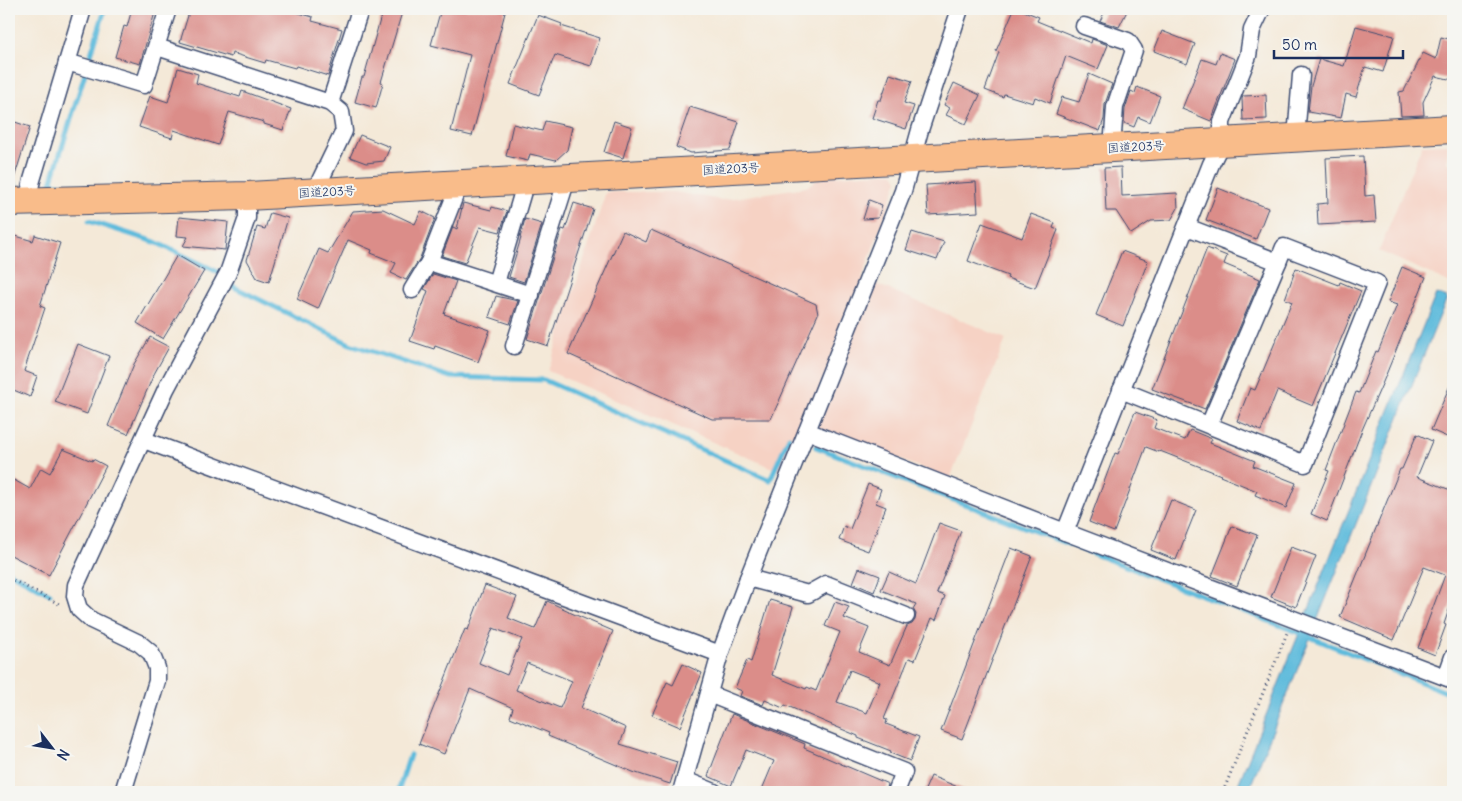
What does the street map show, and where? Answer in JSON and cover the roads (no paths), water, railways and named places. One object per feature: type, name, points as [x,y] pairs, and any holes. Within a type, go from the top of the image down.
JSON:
[{"type":"highway","name":"国道203号","points":[[18,202],[314,193],[1453,129]]},
{"type":"street","points":[[18,202],[32,180],[83,9]]},
{"type":"street","points":[[67,62],[144,85],[168,9]]},
{"type":"street","points":[[330,104],[360,10],[357,9]]},
{"type":"street","points":[[714,792],[683,786],[720,654],[748,578],[903,191],[920,130],[960,9]]},
{"type":"street","points":[[1065,532],[1211,164],[1222,142],[1222,122],[1248,56],[1252,30],[1262,9]]},
{"type":"street","points":[[1084,26],[1128,41],[1134,50],[1114,107],[1112,148]]},
{"type":"street","points":[[156,47],[330,104],[341,112],[344,131],[314,193]]},
{"type":"street","points":[[1296,138],[1301,75]]},
{"type":"street","points":[[514,346],[567,178]]},
{"type":"street","points":[[496,283],[526,181]]},
{"type":"street","points":[[412,290],[429,262],[459,185]]},
{"type":"street","points":[[123,792],[156,681],[157,668],[151,653],[138,643],[91,620],[79,609],[75,596],[76,585],[166,389],[225,279],[247,218],[247,196]]},
{"type":"street","points":[[1187,227],[1278,262]]},
{"type":"street","points":[[1121,390],[1305,464],[1377,283],[1284,246],[1209,425]]},
{"type":"street","points":[[429,262],[531,295]]},
{"type":"street","points":[[807,431],[1065,532],[1290,626],[1323,630],[1450,678],[1453,657]]},
{"type":"street","points":[[144,440],[720,654]]},
{"type":"street","points":[[748,578],[808,594],[826,584],[906,616]]},
{"type":"street","points":[[709,694],[904,772],[896,792]]},
{"type":"water","points":[[1436,294],[1447,298],[1248,792],[1235,792]]},
{"type":"waterway","points":[[75,187],[51,183],[105,9]]},
{"type":"waterway","points":[[9,185],[15,184]]},
{"type":"waterway","points":[[89,221],[155,242],[218,272],[234,287],[350,344],[450,377],[544,380],[770,480],[789,437]]},
{"type":"waterway","points":[[816,447],[1305,635],[1453,695]]},
{"type":"waterway","points":[[9,572],[50,594]]},
{"type":"waterway","points":[[398,792],[410,755]]}]
